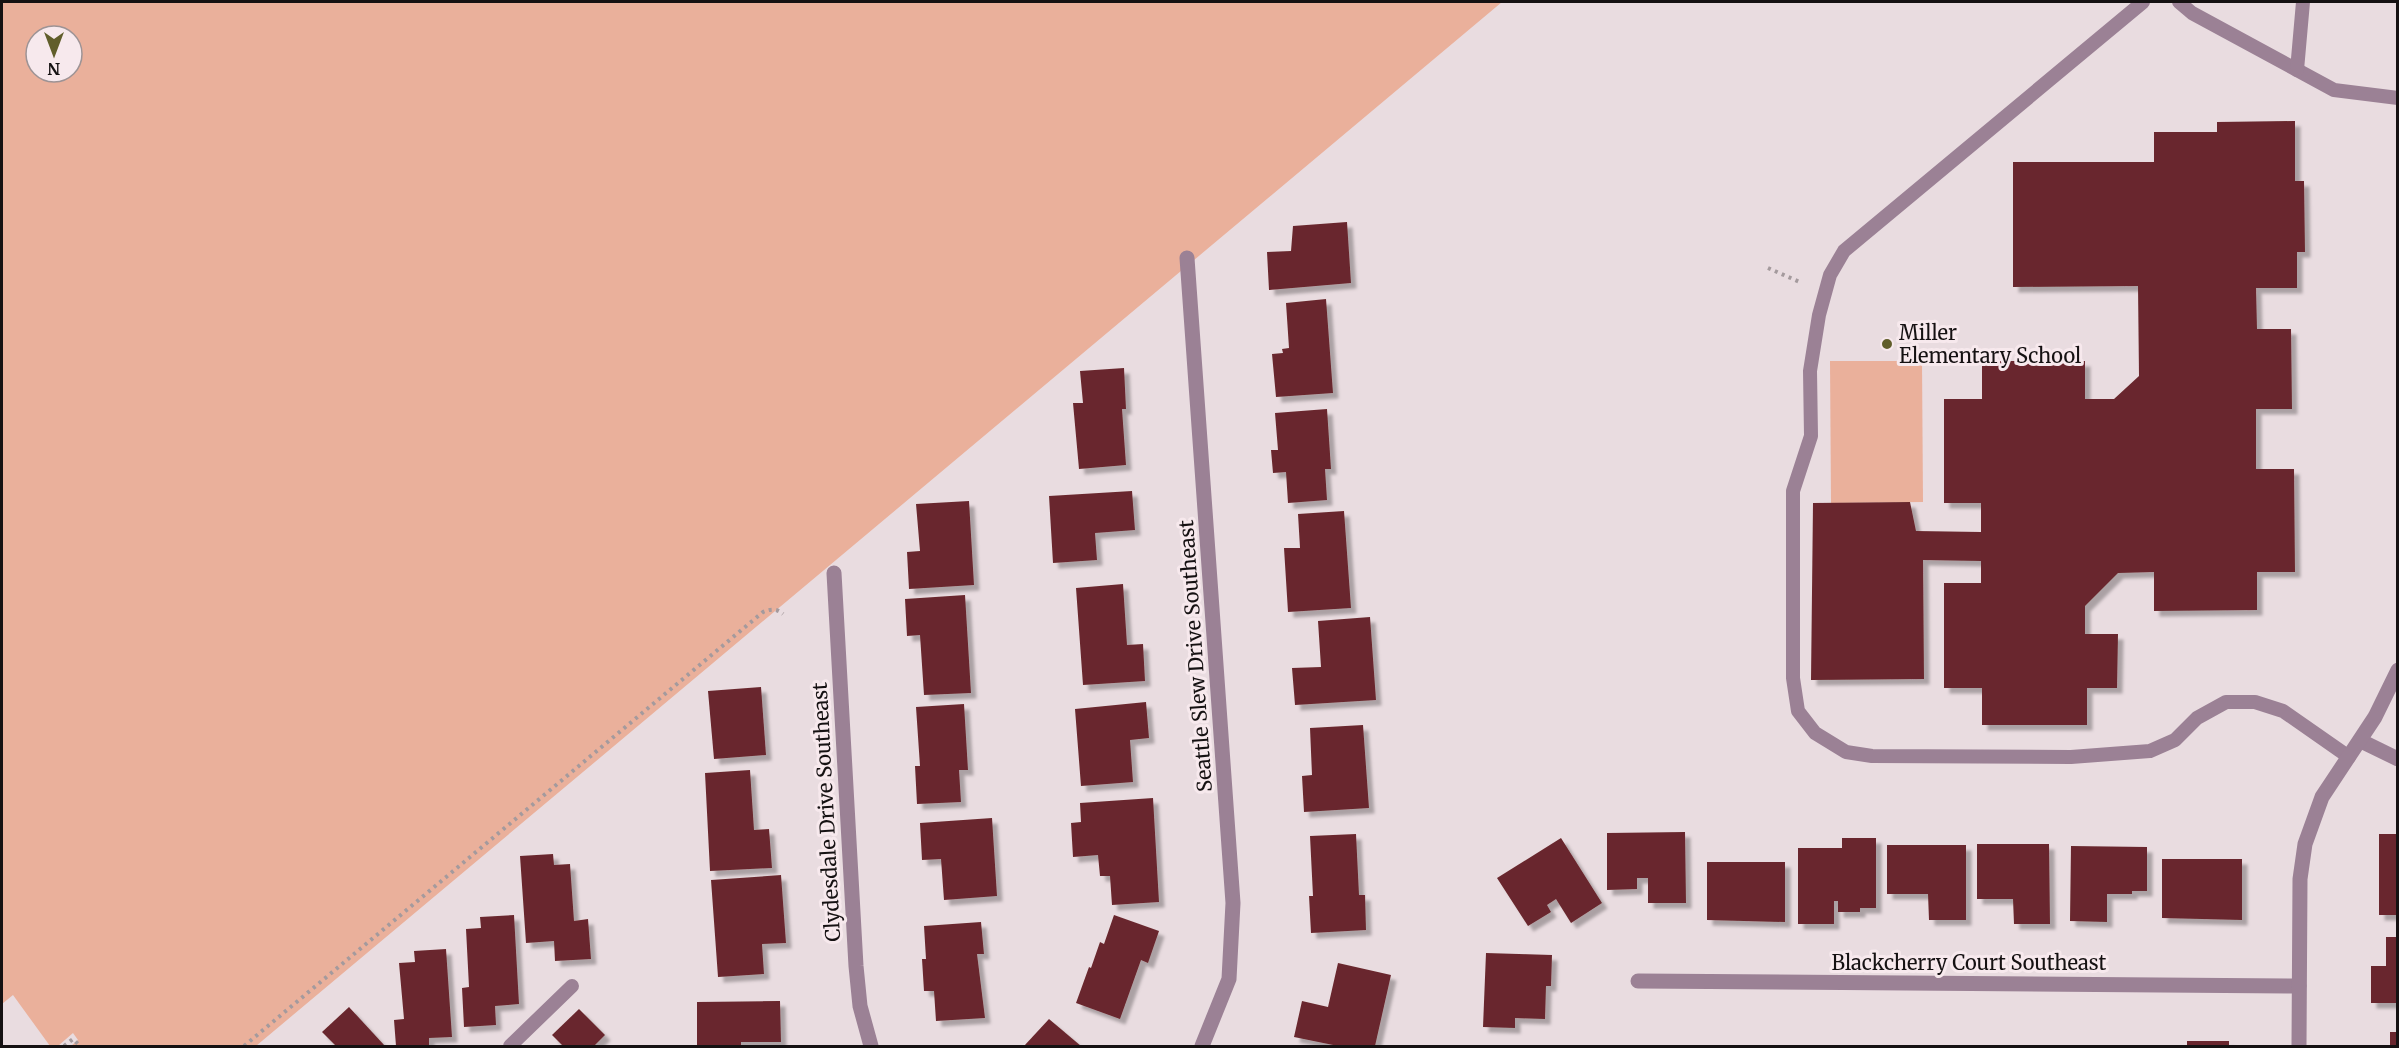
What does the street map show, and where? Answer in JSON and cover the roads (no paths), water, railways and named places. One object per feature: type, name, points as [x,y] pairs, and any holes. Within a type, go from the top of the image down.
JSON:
[{"type":"street","name":"Seattle Slew Drive Southeast","points":[[1187,258],[1233,903],[1229,979],[1202,1047]]},
{"type":"street","name":"Clydesdale Drive Southeast","points":[[834,573],[856,966],[860,1006],[871,1047]]},
{"type":"street","points":[[2299,1047],[2300,879],[2305,844],[2322,797],[2361,741],[2397,669]]},
{"type":"street","points":[[2361,741],[2397,759]]},
{"type":"street","name":"Blackcherry Court Southeast","points":[[1638,981],[2299,986]]},
{"type":"lane","points":[[2143,2],[1844,251],[1830,275],[1819,315],[1810,371],[1811,436],[1793,491],[1793,678],[1798,711],[1815,733],[1846,752],[1872,756],[2071,757],[2150,751],[2175,740],[2197,718],[2226,702],[2255,702],[2283,711],[2349,757]]},
{"type":"lane","points":[[2179,2],[2192,12],[2334,90],[2397,98]]},
{"type":"lane","points":[[2296,70],[2303,2]]},
{"type":"lane","points":[[510,1047],[572,986]]},
{"type":"place","name":"Miller Elementary School","points":[[1887,344]]}]
